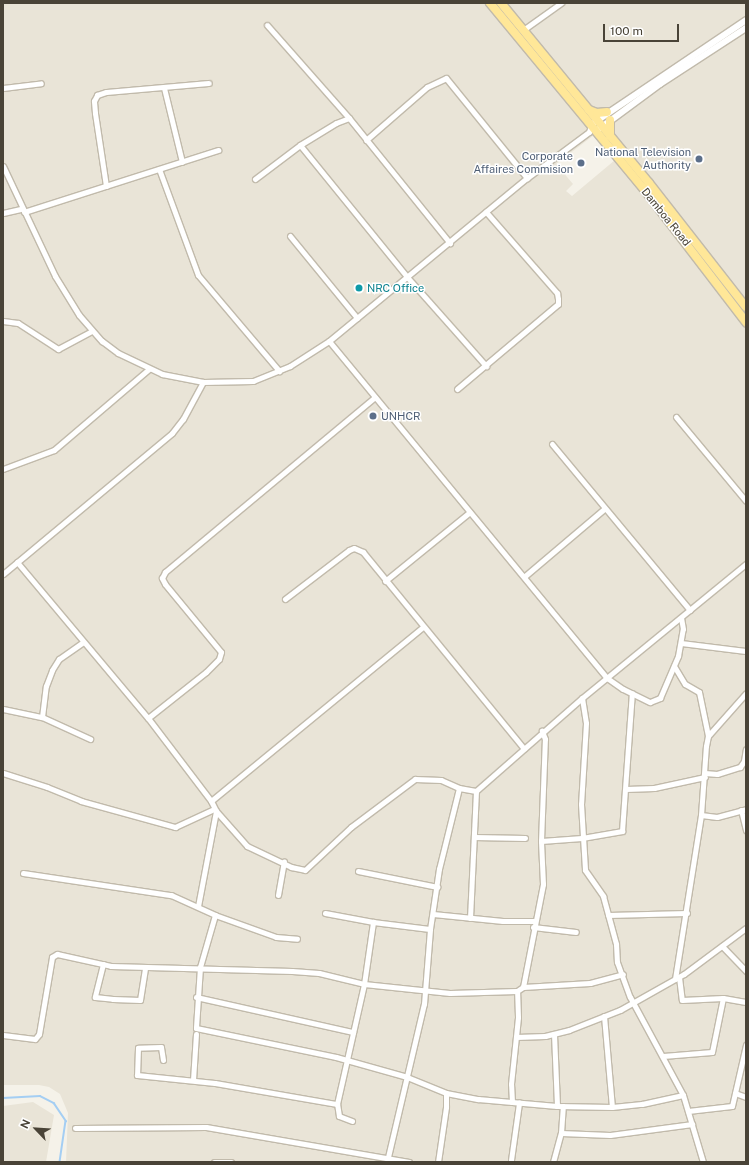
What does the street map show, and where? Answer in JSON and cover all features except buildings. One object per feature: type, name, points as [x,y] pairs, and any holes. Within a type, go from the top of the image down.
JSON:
[{"type":"main road","name":"Damboa Road","points":[[490,3],[595,127],[705,266],[746,322]]},
{"type":"main road","name":"Damboa Road","points":[[501,3],[587,109],[595,127],[613,140],[746,307]]},
{"type":"main road","points":[[587,109],[608,116],[609,132],[613,140]]},
{"type":"street","points":[[523,30],[561,3]]},
{"type":"street","points":[[3,166],[22,211],[55,276],[92,331],[118,353],[149,369],[203,382],[253,381],[279,371],[329,341],[408,278],[527,178],[608,116],[746,20]]},
{"type":"street","points":[[267,25],[349,118],[450,243]]},
{"type":"street","points":[[608,116],[746,28]]},
{"type":"street","points":[[366,140],[427,86],[437,80],[446,78],[527,178]]},
{"type":"street","points":[[3,88],[41,83]]},
{"type":"street","points":[[106,186],[95,113],[94,101],[96,95],[106,92],[209,83]]},
{"type":"street","points":[[164,88],[182,162]]},
{"type":"street","points":[[255,180],[300,145],[336,123],[349,118]]},
{"type":"street","points":[[300,145],[408,278],[486,366]]},
{"type":"street","points":[[3,213],[22,211],[218,150]]},
{"type":"street","points":[[159,169],[198,275],[279,371]]},
{"type":"street","points":[[457,389],[558,304],[557,293],[486,212]]},
{"type":"street","points":[[290,236],[356,318]]},
{"type":"street","points":[[3,321],[18,323],[58,349],[92,331]]},
{"type":"street","points":[[329,341],[470,512],[525,576],[607,678],[650,702],[660,698],[674,666],[681,643],[683,629],[681,618]]},
{"type":"street","points":[[3,469],[54,450],[149,369]]},
{"type":"street","points":[[3,574],[172,433],[183,419],[203,382]]},
{"type":"street","points":[[148,718],[206,672],[219,659],[221,652],[165,584],[162,578],[165,572],[375,397]]},
{"type":"street","points":[[676,417],[746,502]]},
{"type":"street","points":[[552,444],[604,509],[690,610]]},
{"type":"street","points":[[525,576],[604,509]]},
{"type":"street","points":[[385,581],[470,512]]},
{"type":"street","points":[[285,599],[354,548],[363,552],[422,627],[524,749]]},
{"type":"street","points":[[17,562],[148,718],[211,801],[215,810],[247,846],[284,862],[291,867],[305,870],[351,827],[415,779],[440,780],[459,788],[476,791]]},
{"type":"street","points":[[470,918],[476,791],[524,749],[542,731],[746,564]]},
{"type":"street","points":[[211,801],[422,627]]},
{"type":"street","points":[[42,717],[46,686],[52,670],[59,659],[83,642]]},
{"type":"street","points":[[681,643],[746,651]]},
{"type":"street","points":[[674,666],[685,684],[699,692],[708,736],[701,815],[677,978],[682,1000],[723,998],[746,1002]]},
{"type":"street","points":[[541,841],[582,838],[622,831],[632,693]]},
{"type":"street","points":[[708,736],[746,693]]},
{"type":"street","points":[[582,698],[586,723],[582,838],[585,870],[602,896],[616,944],[617,962],[630,997],[683,1095],[703,1162]]},
{"type":"street","points":[[3,709],[42,717],[90,739]]},
{"type":"street","points":[[523,987],[533,927],[544,884],[541,841],[545,754],[542,731]]},
{"type":"street","points":[[626,789],[654,788],[705,775],[723,773],[740,767],[745,761],[746,749]]},
{"type":"street","points":[[3,773],[47,787],[80,801],[175,827],[215,810]]},
{"type":"street","points":[[388,1157],[425,992],[430,929],[437,886],[459,788]]},
{"type":"street","points":[[701,815],[717,817],[744,809],[746,830]]},
{"type":"street","points":[[198,906],[215,810]]},
{"type":"street","points":[[474,837],[525,838]]},
{"type":"street","points":[[278,895],[284,862]]},
{"type":"street","points":[[358,871],[437,886]]},
{"type":"street","points":[[23,873],[171,895],[215,915],[276,937],[297,939]]},
{"type":"street","points":[[325,913],[373,922],[430,929]]},
{"type":"street","points":[[608,915],[687,913]]},
{"type":"street","points":[[433,914],[470,918],[535,921]]},
{"type":"street","points":[[215,915],[200,967],[196,997],[196,1028],[348,1061],[407,1077],[446,1093],[519,1103],[560,1106],[612,1107],[642,1104],[683,1095]]},
{"type":"street","points":[[352,1121],[339,1116],[337,1104],[348,1061],[364,984],[373,922]]},
{"type":"street","points":[[533,927],[576,932]]},
{"type":"street","points":[[516,1037],[554,1034],[604,1016],[634,1002],[677,978],[746,928]]},
{"type":"street","points":[[722,946],[746,971]]},
{"type":"street","points":[[3,1035],[35,1039],[39,1034],[52,956],[57,954],[77,957],[103,964],[145,967],[200,967],[292,971],[326,975],[364,984],[425,992],[518,991],[523,987],[590,983],[622,974]]},
{"type":"street","points":[[103,964],[95,997],[114,999],[140,1000],[145,967]]},
{"type":"street","points":[[512,1102],[511,1084],[516,1037],[518,991]]},
{"type":"street","points":[[196,997],[353,1032]]},
{"type":"street","points":[[663,1056],[712,1052],[723,998]]},
{"type":"street","points":[[604,1016],[612,1107]]},
{"type":"street","points":[[193,1080],[196,1034]]},
{"type":"street","points":[[553,1162],[560,1133],[560,1106],[554,1034]]},
{"type":"street","points":[[688,1111],[732,1106],[746,1045]]},
{"type":"street","points":[[163,1060],[161,1047],[138,1048],[137,1075],[193,1080],[337,1104]]},
{"type":"street","points":[[438,1162],[446,1107],[446,1093]]},
{"type":"street","points":[[735,1093],[746,1097]]},
{"type":"street","points":[[511,1160],[519,1103]]},
{"type":"street","points":[[560,1133],[616,1135],[692,1124]]},
{"type":"street","points":[[75,1128],[206,1128],[388,1157],[409,1162]]},
{"type":"street","points":[[214,1162],[231,1162]]},
{"type":"shaded area","points":[[3,3],[486,3],[594,135],[556,164],[573,184],[566,191],[572,196],[615,160],[685,248],[732,295],[701,253],[496,3],[746,3],[746,1162],[66,1162],[68,1113],[60,1094],[49,1087],[39,1085],[3,1085]]},
{"type":"shaded area","points":[[33,1102],[54,1115],[46,1162],[3,1162],[3,1106]]},
{"type":"waterway","points":[[3,1098],[40,1096],[54,1103],[66,1121],[60,1162]]},
{"type":"place","name":"National Television Authority","points":[[699,159]]},
{"type":"place","name":"Corporate Affaires Commision","points":[[581,163]]},
{"type":"place","name":"NRC Office","points":[[359,288]]},
{"type":"place","name":"UNHCR","points":[[373,416]]}]
